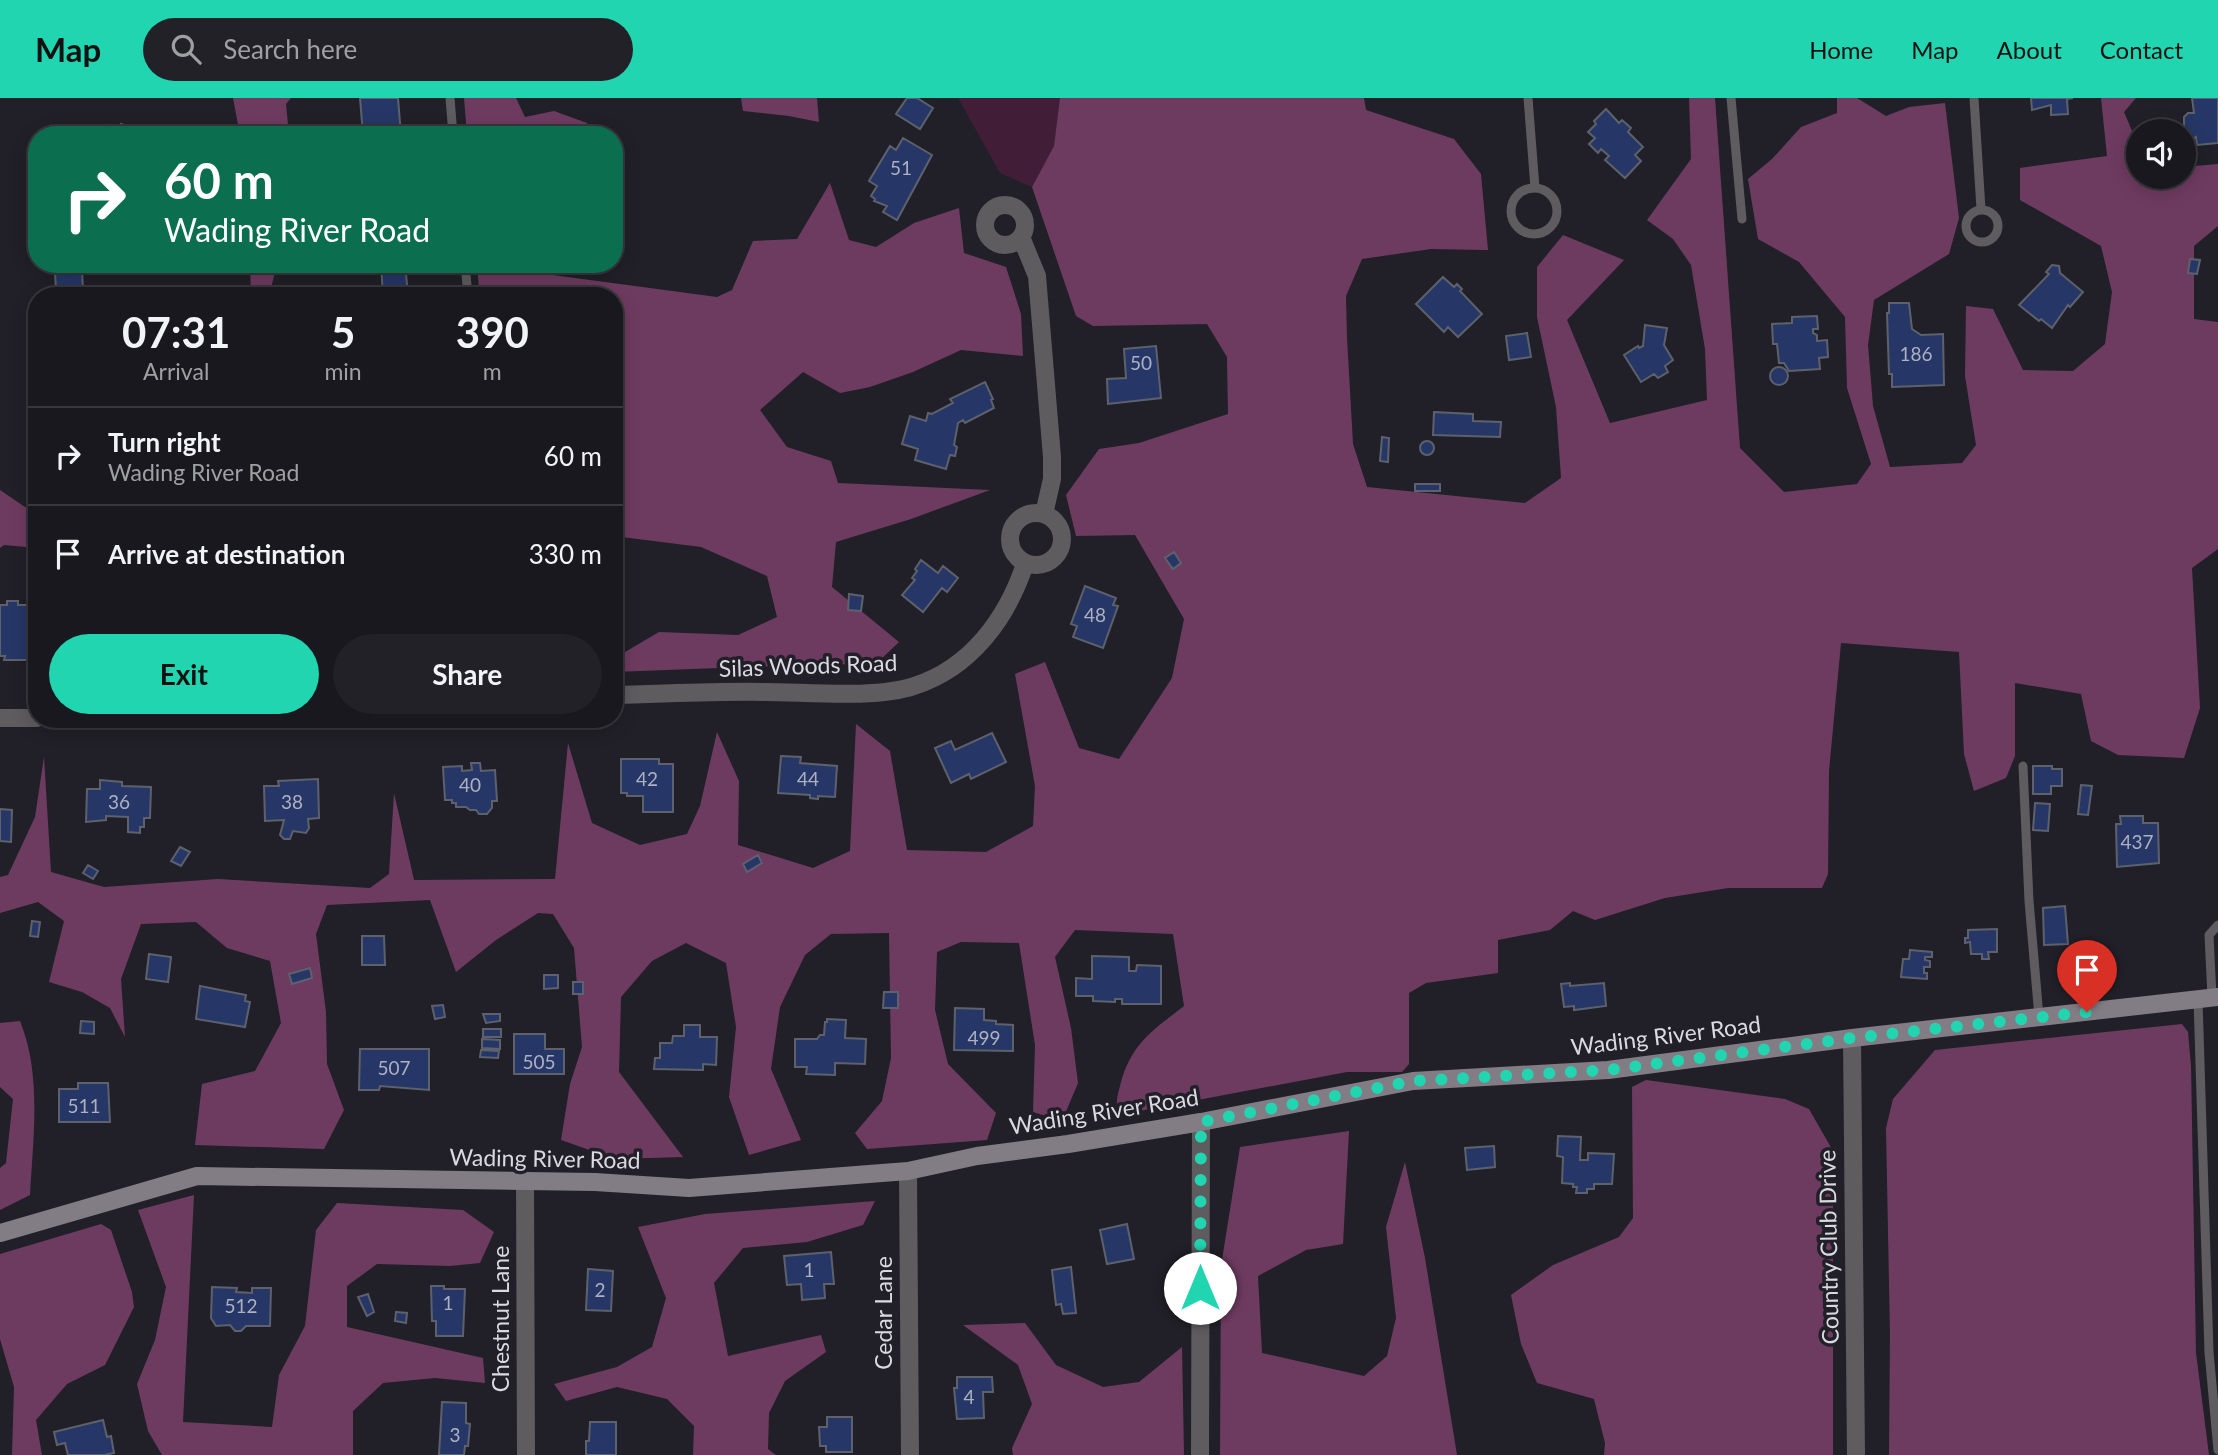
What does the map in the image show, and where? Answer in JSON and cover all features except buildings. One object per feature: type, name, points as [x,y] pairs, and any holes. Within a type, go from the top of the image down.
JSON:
[{"type":"main road","name":"Wading River Road","points":[[0,1233],[197,1176],[595,1182],[689,1188],[908,1171],[977,1156],[1201,1122],[1413,1081],[1608,1070],[1852,1038],[2209,998]]},
{"type":"street","points":[[1021,237],[1037,276],[1052,457],[1052,479],[1044,514]]},
{"type":"street","points":[[1044,514],[1056,522],[1061,530],[1061,547],[1057,555],[1043,565],[1025,564],[1018,559],[1010,544],[1012,527],[1024,515],[1044,514]]},
{"type":"street","name":"Silas Woods Road","points":[[623,695],[837,693],[913,687],[935,677],[966,657],[985,639],[1008,604],[1025,564]]},
{"type":"street","points":[[0,718],[28,718]]},
{"type":"street","name":"Country Club Drive","points":[[1852,1038],[1856,1455]]},
{"type":"street","points":[[1200,1455],[1201,1122]]},
{"type":"street","name":"Cedar Lane","points":[[908,1171],[910,1455]]},
{"type":"street","name":"Chestnut Lane","points":[[524,1182],[526,1455]]},
{"type":"lane","points":[[450,98],[452,126]]},
{"type":"lane","points":[[1528,98],[1535,188]]},
{"type":"lane","points":[[1731,98],[1742,219]]},
{"type":"lane","points":[[1974,98],[1981,209]]},
{"type":"lane","points":[[1535,188],[1550,194],[1557,208],[1553,224],[1541,234],[1533,235],[1519,230],[1511,218],[1510,210],[1521,192],[1535,188]]},
{"type":"lane","points":[[2023,766],[2029,901],[2039,1017]]},
{"type":"lane","points":[[2218,925],[2209,935],[2209,1352],[2218,1450]]},
{"type":"shaded area","points":[[233,98],[291,98],[286,104],[288,126],[238,126]]},
{"type":"shaded area","points":[[464,98],[516,98],[525,117],[554,111],[587,123],[588,126],[466,126]]},
{"type":"shaded area","points":[[741,98],[817,98],[819,122],[743,111]]},
{"type":"shaded area","points":[[958,98],[1060,98],[1054,146],[1032,187],[1000,173]]},
{"type":"shaded area","points":[[1060,98],[1364,98],[1366,110],[1454,139],[1481,174],[1488,250],[1431,249],[1362,259],[1346,296],[1353,444],[1367,487],[1525,503],[1561,478],[1556,407],[1537,317],[1537,267],[1563,235],[1624,260],[1567,320],[1610,423],[1707,400],[1705,349],[1691,265],[1673,239],[1647,220],[1691,159],[1689,98],[1715,98],[1740,448],[1784,492],[1857,484],[1871,464],[1847,388],[1845,317],[1799,262],[1758,239],[1748,179],[1772,159],[1801,127],[1837,113],[1837,98],[1857,98],[1886,116],[1909,107],[1945,103],[1959,218],[1949,254],[1874,300],[1868,345],[1873,406],[1890,467],[1962,463],[1976,445],[1965,376],[1966,306],[1993,309],[2023,370],[2073,371],[2105,344],[2112,292],[2101,246],[2020,200],[2020,168],[2107,156],[2101,98],[2136,98],[2124,112],[2127,119],[2126,189],[2196,189],[2196,166],[2218,164],[2218,226],[2194,246],[2194,319],[2218,322],[2218,549],[2192,568],[2200,708],[2184,758],[2118,755],[2091,741],[2081,694],[2015,683],[2015,756],[2006,778],[1974,791],[1964,754],[1959,652],[1841,643],[1829,771],[1828,874],[1822,888],[1728,888],[1665,898],[1595,920],[1573,911],[1550,930],[1498,940],[1498,973],[1426,983],[1409,993],[1409,1064],[1402,1072],[1347,1072],[1118,1115],[1118,1094],[1131,1057],[1153,1030],[1184,1006],[1173,934],[1075,930],[1055,957],[1071,1028],[1078,1083],[1062,1121],[1033,1112],[1035,1045],[1019,943],[961,942],[937,952],[935,1010],[948,1064],[996,1113],[987,1140],[867,1149],[855,1133],[882,1101],[891,1058],[889,933],[831,934],[805,955],[780,1007],[771,1069],[801,1140],[749,1155],[729,1097],[736,1027],[726,963],[686,943],[652,961],[621,997],[619,1072],[683,1157],[615,1159],[561,1140],[570,1084],[582,1047],[574,948],[553,914],[538,913],[496,940],[456,972],[430,900],[327,905],[316,934],[326,1012],[327,1064],[344,1110],[324,1149],[195,1145],[202,1084],[255,1071],[281,1023],[270,961],[227,948],[196,922],[141,924],[121,979],[125,1037],[110,1008],[82,992],[49,982],[64,921],[38,902],[0,913],[0,877],[8,875],[35,817],[44,757],[51,872],[104,887],[218,879],[370,888],[389,874],[394,793],[414,880],[555,879],[568,743],[592,823],[640,845],[687,834],[700,806],[717,732],[739,781],[738,845],[813,868],[850,851],[856,724],[890,751],[907,850],[986,852],[1033,826],[1035,786],[1015,674],[1045,662],[1079,748],[1119,759],[1172,678],[1184,619],[1135,535],[1076,536],[1066,495],[1099,449],[1139,443],[1228,414],[1227,357],[1207,324],[1093,326],[1076,316],[1032,187],[1054,146]]},
{"type":"shaded area","points":[[830,183],[849,240],[876,247],[914,223],[959,208],[964,253],[1006,267],[1021,314],[1023,356],[961,350],[913,372],[870,387],[840,393],[803,372],[760,410],[787,447],[831,461],[838,483],[990,490],[911,519],[836,542],[832,587],[899,642],[875,665],[825,664],[623,672],[623,653],[659,632],[738,635],[777,617],[767,576],[701,547],[623,537],[623,287],[479,287],[478,273],[545,273],[717,297],[732,290],[753,241],[797,239]]},
{"type":"shaded area","points":[[250,273],[275,273],[271,287],[251,287]]},
{"type":"shaded area","points":[[0,490],[28,507],[28,547],[4,545],[0,548]]},
{"type":"shaded area","points":[[20,1021],[27,1042],[34,1085],[30,1195],[0,1210],[0,1168],[6,1163],[13,1099],[0,1087],[0,1023]]},
{"type":"shaded area","points":[[2182,1024],[2188,1032],[2191,1066],[2196,1353],[2209,1455],[1889,1455],[1890,1334],[1886,1128],[1893,1099],[1935,1050]]},
{"type":"shaded area","points":[[1646,1080],[1785,1099],[1809,1109],[1833,1151],[1833,1455],[1604,1455],[1605,1443],[1594,1399],[1537,1383],[1521,1344],[1511,1295],[1553,1265],[1619,1237],[1633,1218],[1632,1087]]},
{"type":"shaded area","points":[[1349,1131],[1343,1244],[1306,1250],[1258,1276],[1262,1353],[1364,1376],[1387,1356],[1396,1318],[1386,1227],[1405,1162],[1425,1258],[1457,1455],[1220,1455],[1221,1266],[1240,1147]]},
{"type":"shaded area","points":[[194,1195],[183,1422],[272,1427],[279,1375],[305,1326],[316,1230],[337,1203],[463,1210],[494,1232],[480,1263],[450,1266],[377,1264],[347,1286],[347,1327],[483,1358],[485,1383],[435,1378],[383,1383],[353,1411],[353,1455],[162,1455],[148,1431],[137,1384],[155,1340],[166,1287],[138,1210]]},
{"type":"shaded area","points":[[875,1201],[863,1225],[807,1242],[743,1248],[714,1283],[728,1356],[821,1335],[826,1352],[785,1381],[769,1413],[768,1449],[776,1455],[693,1455],[694,1426],[667,1399],[617,1387],[566,1401],[554,1384],[617,1367],[652,1347],[666,1298],[638,1227],[705,1214]]},
{"type":"shaded area","points":[[101,1224],[111,1230],[132,1292],[134,1307],[105,1365],[67,1384],[36,1420],[42,1455],[12,1455],[14,1387],[0,1339],[0,1254]]},
{"type":"shaded area","points":[[1025,1323],[1056,1365],[1103,1387],[1139,1382],[1182,1347],[1184,1455],[1013,1455],[1012,1448],[1032,1404],[1018,1365],[963,1325]]},
{"type":"route","points":[[1200,1288],[1201,1122],[1413,1081],[1608,1070],[1852,1038],[2087,1012]]}]
